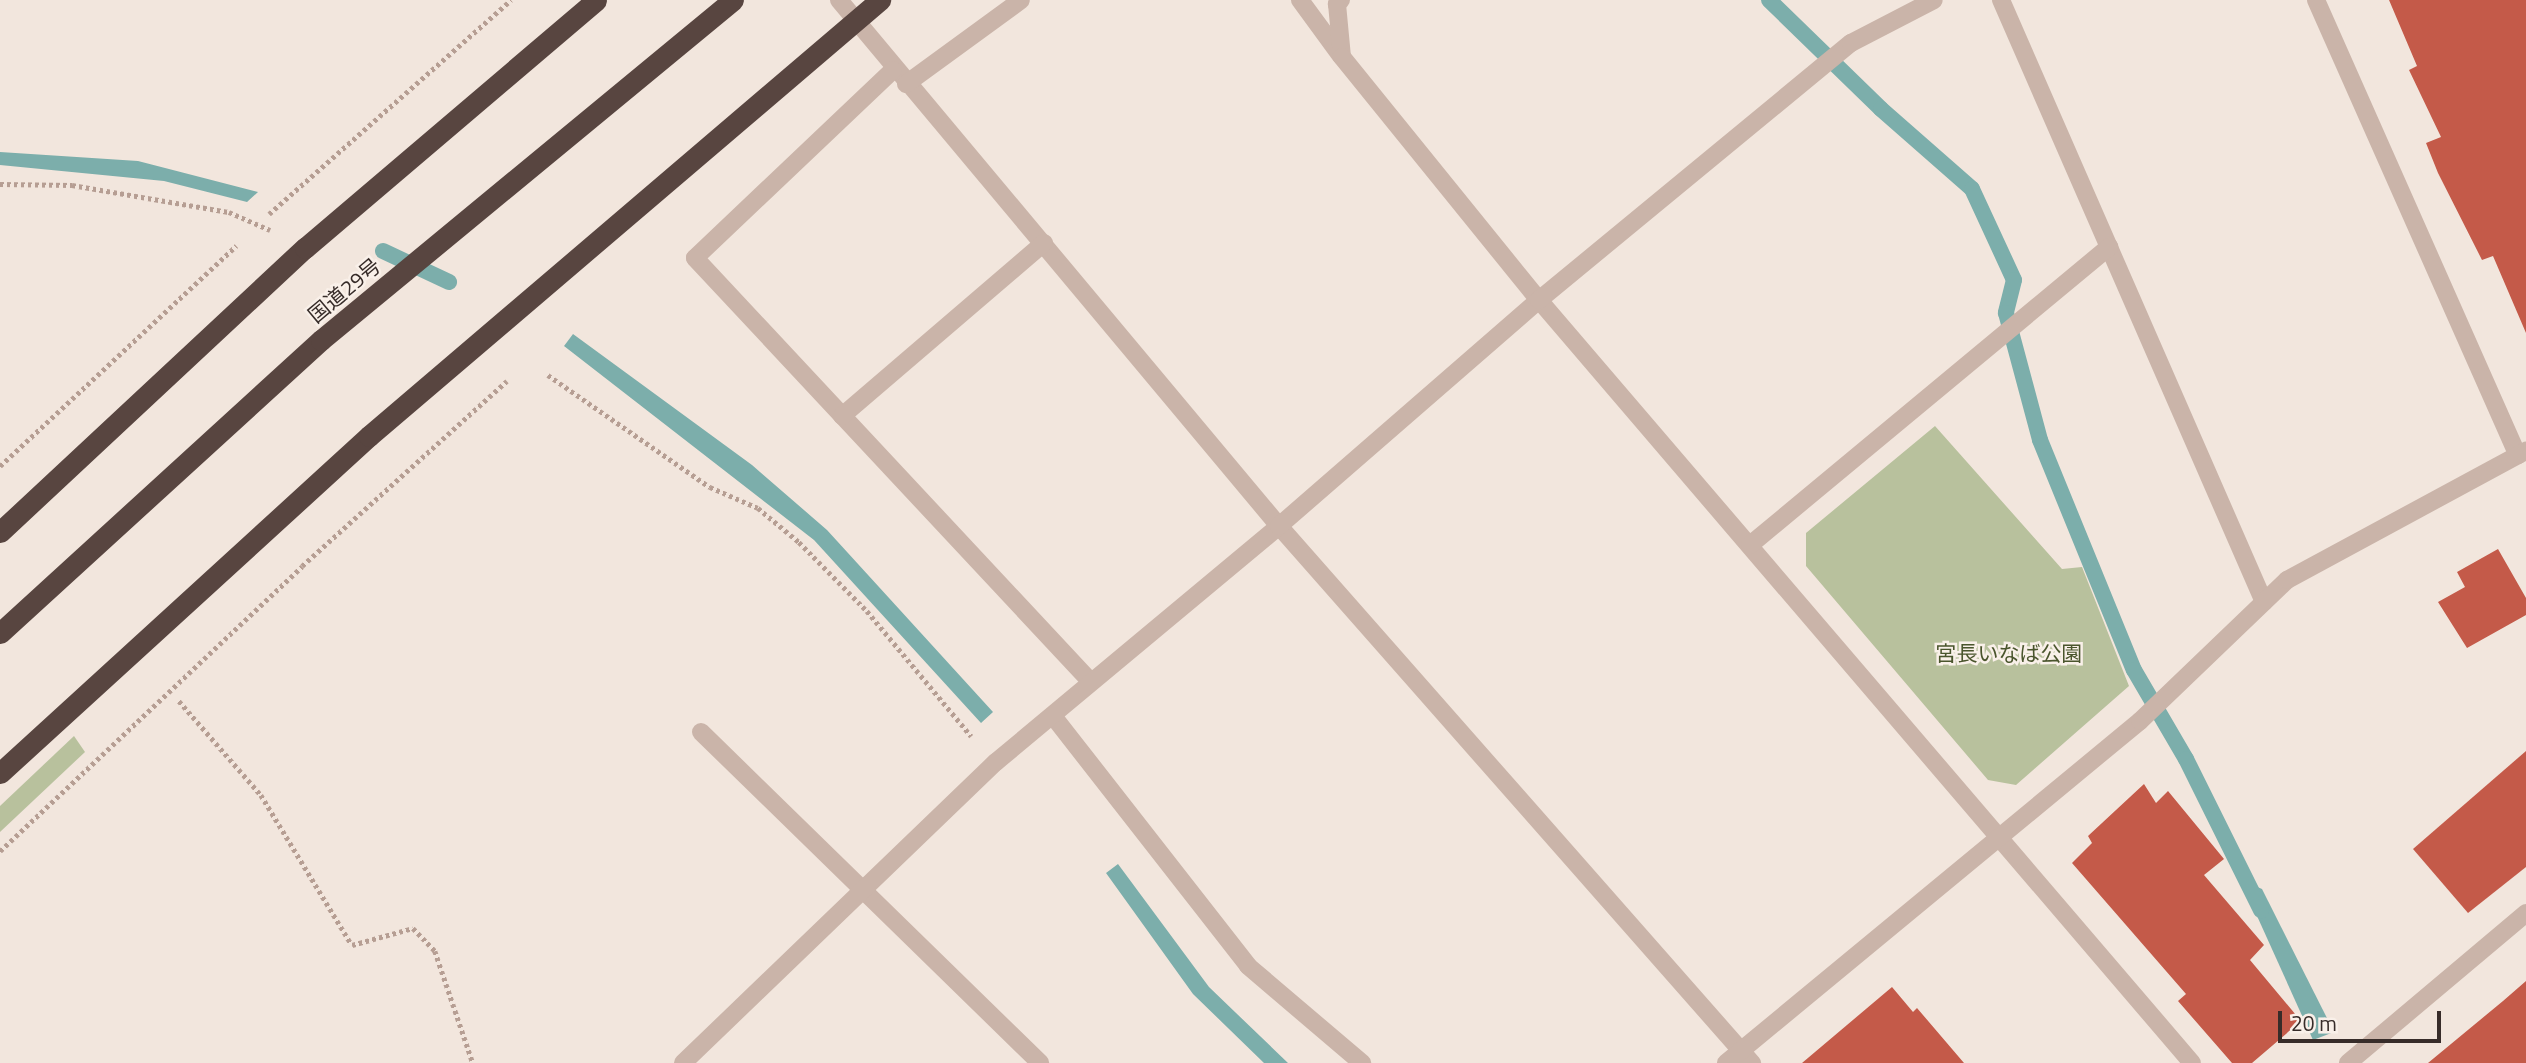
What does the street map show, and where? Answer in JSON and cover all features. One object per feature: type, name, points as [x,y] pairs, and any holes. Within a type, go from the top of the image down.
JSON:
[{"type":"highway","points":[[0,532],[305,248],[596,0]]},
{"type":"highway","name":"国道29号","points":[[0,634],[321,340],[733,0]]},
{"type":"highway","points":[[0,773],[369,436],[880,0]]},
{"type":"street","points":[[839,0],[893,70],[1044,243],[1279,526],[1747,1057]]},
{"type":"street","points":[[906,84],[1021,0]]},
{"type":"street","points":[[1300,0],[1342,57],[1539,300],[2192,1063]]},
{"type":"street","points":[[1341,0],[1337,4],[1342,57]]},
{"type":"street","points":[[683,1063],[996,762],[1279,526],[1539,300],[1850,43],[1934,0]]},
{"type":"street","points":[[2001,0],[2264,602]]},
{"type":"street","points":[[1726,1063],[1747,1057],[1999,838],[2140,721],[2287,580],[2522,453],[2316,0]]},
{"type":"street","points":[[893,70],[695,258],[1091,682]]},
{"type":"street","points":[[842,416],[1044,243]]},
{"type":"street","points":[[1750,545],[2109,247]]},
{"type":"street","points":[[1053,716],[1248,966],[1277,995],[1362,1063]]},
{"type":"street","points":[[701,732],[1040,1063]]},
{"type":"street","points":[[2348,1063],[2526,913]]},
{"type":"path","points":[[269,214],[511,0]]},
{"type":"path","points":[[0,184],[72,185],[229,212],[305,248]]},
{"type":"path","points":[[0,466],[236,247]]},
{"type":"path","points":[[548,375],[710,487],[758,508],[799,542],[867,611],[928,689],[996,762]]},
{"type":"path","points":[[0,852],[302,566],[507,382]]},
{"type":"path","points":[[178,701],[261,795],[352,945],[413,928],[435,951],[473,1063]]},
{"type":"green space","name":"宮長いなば公園","points":[[1935,426],[2062,569],[2082,567],[2129,686],[2016,785],[1988,780],[1806,566],[1806,533]]},
{"type":"green space","points":[[74,736],[85,752],[0,832],[0,806]]},
{"type":"water","points":[[0,152],[138,161],[258,192],[247,202],[164,181],[0,165]]},
{"type":"water","points":[[573,334],[752,465],[827,530],[993,712],[981,723],[814,540],[564,346]]},
{"type":"water","points":[[1118,864],[1209,987],[1288,1063],[1264,1063],[1193,994],[1106,873]]},
{"type":"water","points":[[2255,886],[2262,889],[2334,1032],[2313,1040],[2248,896]]},
{"type":"building","points":[[2389,0],[2526,0],[2526,333],[2493,256],[2482,260],[2438,173],[2426,143],[2441,137],[2409,70],[2417,66]]},
{"type":"building","points":[[2498,549],[2526,598],[2526,615],[2467,648],[2438,602],[2465,587],[2457,572]]},
{"type":"building","points":[[2526,751],[2526,867],[2468,913],[2413,849]]},
{"type":"building","points":[[2144,784],[2156,803],[2168,791],[2224,859],[2204,875],[2264,945],[2250,960],[2301,1021],[2252,1063],[2232,1063],[2178,1001],[2186,994],[2072,863],[2092,843],[2088,836]]},
{"type":"building","points":[[2526,981],[2526,1063],[2428,1063],[2503,1001]]},
{"type":"building","points":[[1892,987],[1913,1012],[1917,1008],[1964,1063],[1802,1063]]},
{"type":"waterway","points":[[1769,0],[1881,109],[1972,189],[2014,280],[2006,313],[2040,440],[2134,670],[2186,759],[2261,910]]},
{"type":"waterway","points":[[383,251],[449,282]]}]
